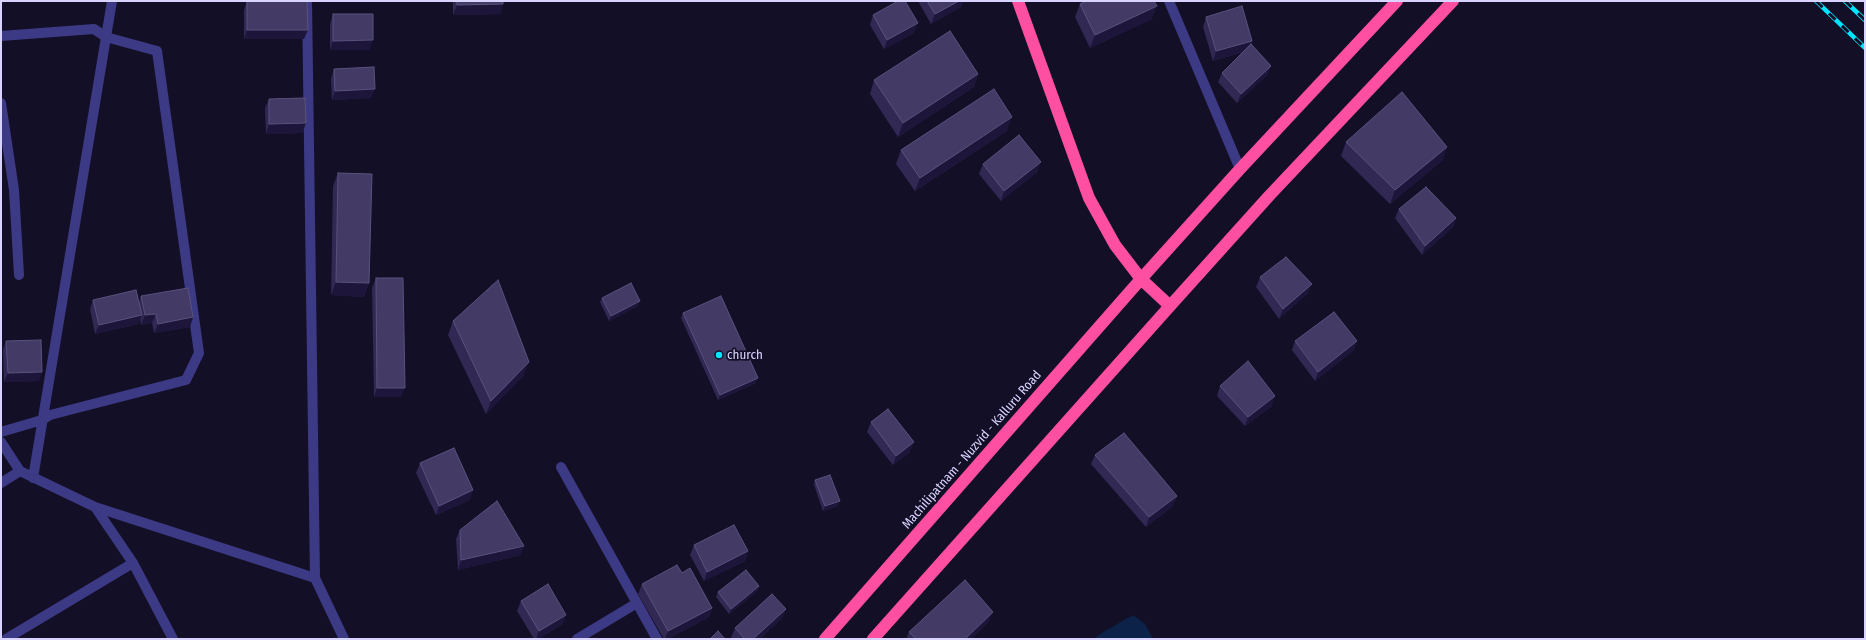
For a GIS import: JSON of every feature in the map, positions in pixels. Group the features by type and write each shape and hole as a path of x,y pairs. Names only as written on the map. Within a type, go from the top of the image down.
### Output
{"highway":[{"path":"1018,1 1089,198 1115,245 1141,278 1170,306"},
{"name":"Machilipatnam - Nuzvid - Kalluru Road","path":"824,639 1141,278 1240,169 1397,1"},
{"path":"873,639 1269,196 1453,1"}],"street":[{"path":"33,478 112,1"},
{"path":"307,1 315,578 344,639"},
{"path":"1169,1 1240,169"},
{"path":"1,36 94,30 106,37 156,51 199,353 186,380 50,415 42,420 1,432"},
{"path":"1,103 14,190 19,275"},
{"path":"1,442 20,472 94,507 315,578"},
{"path":"562,467 657,639"},
{"path":"1,484 20,472"},
{"path":"94,507 133,563 173,639"},
{"path":"6,639 133,563"},
{"path":"577,639 637,603"}],"water":[{"path":"1133,615 1145,624 1153,639 1094,639 1100,634"}],"building":[{"path":"247,1 307,1 308,30 247,30"},
{"path":"457,1 503,1 503,4 457,5"},
{"path":"898,1 905,1 918,23 887,40 873,15"},
{"path":"927,1 959,1 935,14"},
{"path":"1086,1 1154,1 1157,6 1095,35 1080,4"},
{"path":"1242,6 1252,41 1216,51 1206,17"},
{"path":"333,14 373,14 373,40 333,41"},
{"path":"950,31 978,74 903,123 874,80"},
{"path":"1251,44 1271,66 1241,94 1222,73"},
{"path":"374,67 375,89 335,91 334,69"},
{"path":"994,89 1012,117 920,178 901,150"},
{"path":"1402,92 1447,147 1395,190 1346,142"},
{"path":"305,98 306,123 269,124 269,99"},
{"path":"1019,135 1041,162 1004,191 983,164"},
{"path":"338,173 372,174 369,283 336,282"},
{"path":"1426,187 1456,218 1425,246 1399,209"},
{"path":"1286,257 1312,284 1283,309 1260,277"},
{"path":"376,278 403,278 405,388 377,388"},
{"path":"498,280 529,362 491,401 453,321"},
{"path":"631,283 640,301 611,316 602,298"},
{"path":"188,288 193,317 158,324 156,314 145,315 141,296"},
{"path":"136,290 142,315 99,325 93,300"},
{"path":"721,296 758,378 720,395 683,313"},
{"path":"1334,312 1357,341 1318,372 1295,341"},
{"path":"41,340 42,372 8,373 6,341"},
{"path":"1248,361 1275,396 1248,417 1220,386"},
{"path":"888,409 914,442 896,456 871,422"},
{"path":"1124,433 1177,496 1149,517 1095,455"},
{"path":"454,448 473,490 439,506 420,463"},
{"path":"830,475 840,501 825,506 815,480"},
{"path":"497,501 524,546 461,560 460,530"},
{"path":"734,525 748,551 707,572 694,545"},
{"path":"677,565 682,573 690,568 712,608 668,631 642,584"},
{"path":"746,570 759,586 731,609 718,592"},
{"path":"965,580 993,612 965,639 916,639 909,632"},
{"path":"548,584 566,615 539,631 521,601"},
{"path":"772,594 786,609 753,639 745,639 735,628"},
{"path":"718,631 725,639 710,639"}],"railway":[{"path":"1816,1 1865,48"},
{"path":"1845,1 1865,20"}],"place":[{"name":"church","path":"719,355"}]}
